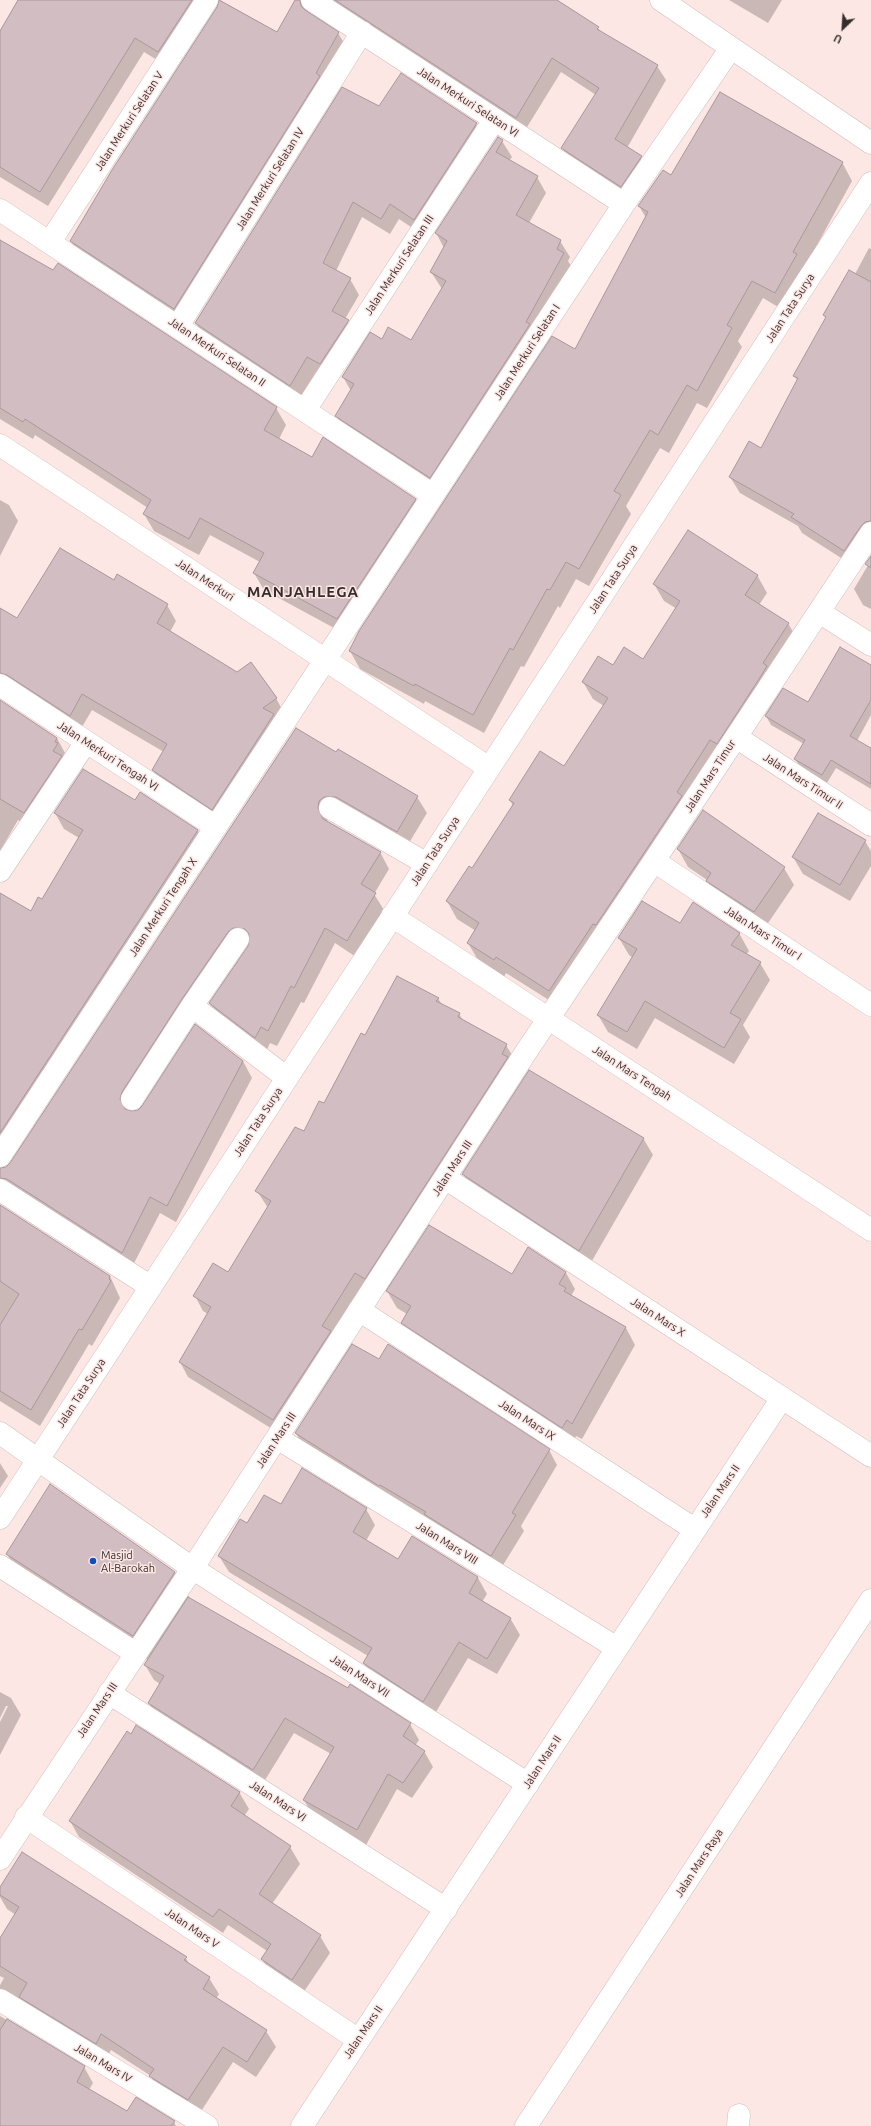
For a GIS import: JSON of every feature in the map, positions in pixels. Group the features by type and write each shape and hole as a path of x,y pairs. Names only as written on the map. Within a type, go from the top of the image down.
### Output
{"street":[{"name":"Jalan Merkuri Selatan V","path":"50,242 207,0"},
{"name":"Jalan Merkuri Selatan VI","path":"312,0 624,204"},
{"path":"661,0 871,143"},
{"name":"Jalan Merkuri Selatan IV","path":"178,326 362,32"},
{"name":"Jalan Merkuri Selatan I","path":"326,659 624,204 731,48"},
{"name":"Jalan Merkuri Selatan III","path":"304,410 494,120"},
{"name":"Jalan Tata Surya","path":"0,1518 871,183"},
{"name":"Jalan Merkuri Selatan II","path":"0,210 433,495"},
{"name":"Jalan Merkuri","path":"0,445 489,768"},
{"name":"Jalan Mars Timur","path":"548,1019 654,862 871,533"},
{"path":"819,612 871,645"},
{"name":"Jalan Merkuri Tengah X","path":"0,1156 326,659"},
{"name":"Jalan Merkuri Tengah VI","path":"0,685 216,827"},
{"name":"Jalan Mars Timur II","path":"736,737 871,825"},
{"path":"0,871 86,742"},
{"path":"330,808 427,864"},
{"name":"Jalan Mars Timur I","path":"654,862 871,1005"},
{"name":"Jalan Mars Tengah","path":"392,916 871,1230"},
{"path":"132,1099 192,1006 238,939"},
{"path":"192,1006 287,1078"},
{"name":"Jalan Mars III","path":"0,1859 26,1817 110,1693 277,1438 548,1019"},
{"name":"Jalan Mars X","path":"445,1178 871,1456"},
{"path":"0,1190 151,1287"},
{"name":"Jalan Mars IX","path":"359,1310 694,1529"},
{"name":"Jalan Mars II","path":"302,2126 357,2039 446,1909 694,1529 782,1398"},
{"name":"Jalan Mars VII","path":"0,1433 192,1568 528,1784"},
{"name":"Jalan Mars VIII","path":"277,1438 617,1648"},
{"path":"0,1566 135,1654"},
{"name":"Jalan Mars Raya","path":"526,2126 871,1600"},
{"name":"Jalan Mars VI","path":"110,1693 446,1909"},
{"name":"Jalan Mars V","path":"26,1817 357,2039"},
{"name":"Jalan Mars IV","path":"0,2000 207,2126"}],"building":[{"path":"18,0 192,0 158,52 135,38 40,192 0,167 0,31"},
{"path":"219,0 277,32 295,0 300,0 301,6 305,10 339,32 316,73 320,76 174,309 70,241 112,170 217,7"},
{"path":"335,0 557,0 599,27 597,29 658,65 615,139 642,156 621,187 561,148 599,88 552,58 516,118"},
{"path":"401,73 477,123 414,220 390,204 381,219 353,202 323,263 351,278 332,311 349,320 320,364 307,357 290,386 195,323 342,87 379,106"},
{"path":"720,92 843,162 793,252 797,254 775,293 752,281 727,325 732,328 697,391 687,385 658,435 650,430 614,491 621,495 579,569 566,562 550,590 547,589 513,650 510,648 473,715 415,684 414,686 349,651 359,631 552,336 575,349 648,212 638,206 663,170 671,175"},
{"path":"498,137 503,140 496,152 538,176 516,215 561,240 557,249 564,253 526,322 530,324 430,478 335,416 354,384 342,377 370,332 382,339 388,327 411,340 446,281 430,272 447,241 435,233"},
{"path":"0,240 53,270 58,263 277,407 264,430 312,457 323,437 416,499 337,619 253,573 264,553 200,518 189,539 143,514 151,500 25,419 23,422 0,408"},
{"path":"849,270 871,282 871,521 865,522 861,526 844,551 791,517 794,514 729,477 749,441 761,448 798,378 793,376 826,317 823,315"},
{"path":"688,530 758,575 745,595 789,623 763,663 767,666 717,744 710,740 677,792 682,796 596,925 593,924 549,991 496,957 494,960 467,943 479,923 446,901 469,866 472,868 514,803 509,800 540,751 564,766 608,698 582,682 598,656 613,665 624,647 643,659 680,601 653,584"},
{"path":"60,548 114,580 117,574 168,604 157,623 237,672 251,662 277,698 263,708 274,714 212,810 152,770 167,744 82,694 70,716 7,675 0,673 0,608 17,618"},
{"path":"871,556 871,568 865,564"},
{"path":"840,647 871,665 871,700 850,736 871,748 871,784 831,760 822,775 794,759 805,740 765,716 783,688 808,702"},
{"path":"0,700 57,738 55,742 58,743 53,751 62,756 24,813 0,799"},
{"path":"296,728 336,752 338,749 418,796 397,832 336,797 324,797 319,801 318,808 323,819 381,852 361,884 376,893 347,941 325,928 294,988 291,986 268,1031 261,1027 255,1038 209,1003 248,946 249,934 245,929 233,928 228,932 182,999 122,1092 120,1099 125,1109 132,1111 138,1110 142,1106 195,1024 243,1061 167,1206 150,1197 122,1253 7,1179 0,1178 0,1168 6,1167 10,1163"},
{"path":"83,769 135,800 140,792 198,830 0,1133 0,893 31,911 38,897 42,899 83,830 54,813"},
{"path":"703,810 785,867 754,912 706,881 711,873 677,849"},
{"path":"818,813 866,840 840,885 792,857"},
{"path":"642,901 680,923 693,902 740,933 731,945 761,962 730,1013 741,1019 724,1048 645,1001 627,1032 597,1015 637,949 618,938"},
{"path":"397,976 439,998 436,1001 460,1013 458,1017 507,1044 502,1054 508,1057 365,1279 355,1273 322,1326 331,1331 273,1420 179,1362 211,1307 193,1296 213,1263 228,1272 271,1201 255,1191 295,1127 304,1131 319,1101 324,1103 361,1033 365,1035"},
{"path":"529,1070 644,1138 579,1251 462,1174"},
{"path":"0,1205 110,1276 109,1279 111,1281 82,1330 79,1329 31,1410 0,1391 0,1325 19,1294 0,1281"},
{"path":"429,1225 512,1274 528,1247 566,1272 559,1284 566,1288 564,1291 626,1327 572,1424 567,1420 562,1428 401,1323 411,1306 386,1291"},
{"path":"352,1344 379,1359 388,1344 550,1449 512,1513 516,1515 491,1556 424,1514 426,1512 380,1485 379,1486 295,1433"},
{"path":"302,1468 367,1508 353,1532 398,1559 412,1536 478,1577 469,1593 511,1618 487,1659 459,1642 423,1702 363,1663 372,1648 218,1556 240,1519 247,1523 264,1495 281,1504"},
{"name":"Masjid Al-Barokah","path":"50,1484 175,1572 133,1636 6,1554"},
{"path":"188,1597 348,1688 350,1684 411,1723 403,1736 425,1751 403,1783 388,1774 357,1830 303,1800 334,1747 285,1718 253,1770 148,1703 164,1676 144,1665"},
{"path":"136,1725 240,1792 231,1806 291,1846 259,1894 321,1935 292,1980 261,1959 271,1944 219,1909 213,1917 69,1821 127,1731 131,1734"},
{"path":"22,1852 187,1957 184,1960 210,1977 203,1989 267,2030 247,2062 223,2047 188,2100 149,2076 154,2069 101,2034 96,2044 19,1997 27,1983 0,1966 0,1938 19,1907 0,1895 0,1887"},
{"path":"7,2019 85,2066 77,2082 127,2111 136,2097 175,2121 171,2126 0,2126 0,2030"}],"place":[{"name":"Masjid Al-Barokah","path":"93,1561"}],"district":[{"name":"MANJAHLEGA","path":"303,592"}]}
